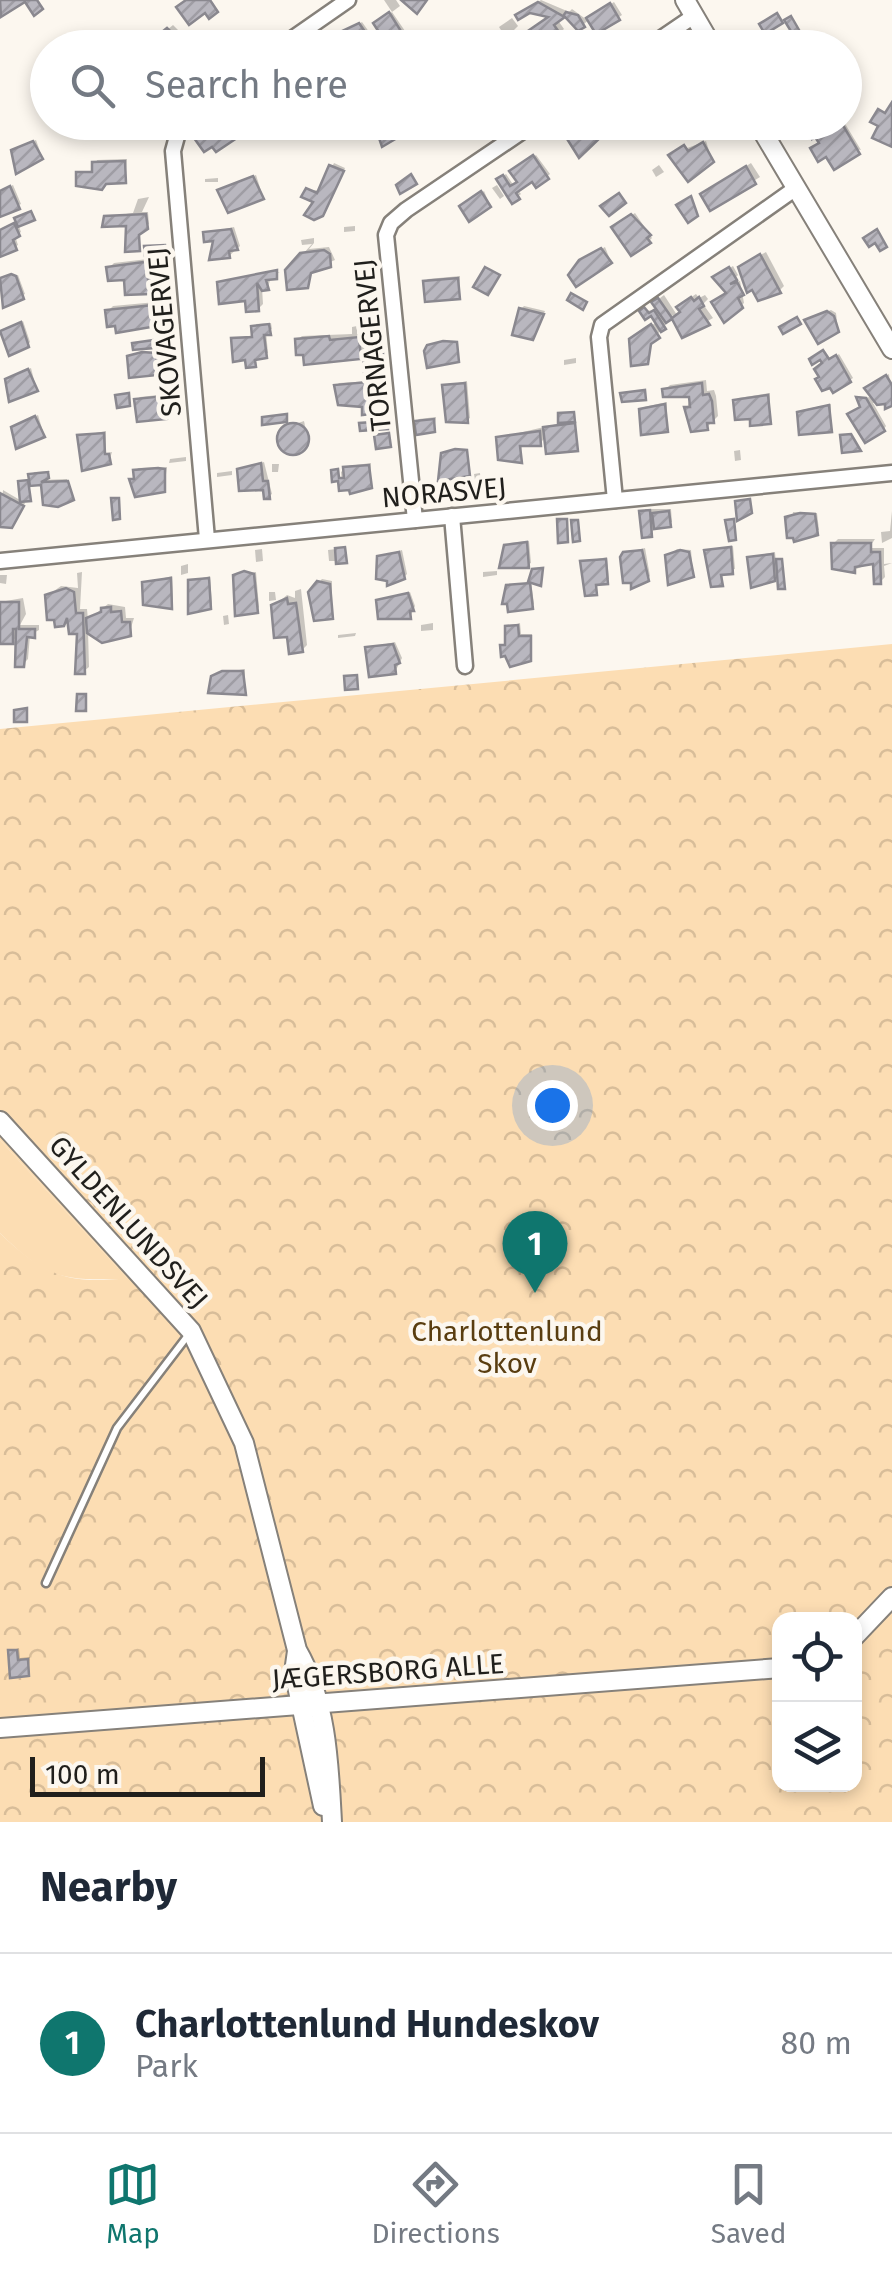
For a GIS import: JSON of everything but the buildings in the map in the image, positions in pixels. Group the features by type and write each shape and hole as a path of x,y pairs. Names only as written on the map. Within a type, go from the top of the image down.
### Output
{"street":[{"path":"305,30 348,0"},
{"path":"666,30 689,8 702,30"},
{"name":"SKOVAGERVEJ","path":"176,140 172,152 207,540"},
{"name":"TORNAGERVEJ","path":"415,520 386,235 391,222 406,210 509,140"},
{"path":"768,140 892,348"},
{"path":"614,500 599,337 602,325 796,188"},
{"name":"NORASVEJ","path":"0,561 892,473"},
{"path":"452,516 465,666"},
{"name":"GYLDENLUNDSVEJ","path":"0,1121 191,1331 244,1443 297,1650 308,1670 309,1704 328,1750 329,1822"},
{"path":"862,1629 892,1597"},
{"name":"JÆGERSBORG ALLE","path":"0,1728 772,1669"}],"lane":[{"path":"46,1582 116,1428 191,1331"}],"green space":[{"name":"Charlottenlund Skov","path":"892,644 892,1822 0,1822 0,1233 30,1259 58,1274 88,1280 127,1278 0,1140 0,729"},
{"path":"0,1140 128,1279 71,1278 58,1274 31,1261 0,1233"}],"place":[{"name":"Charlottenlund Hundeskov","path":"535,1293"}]}
